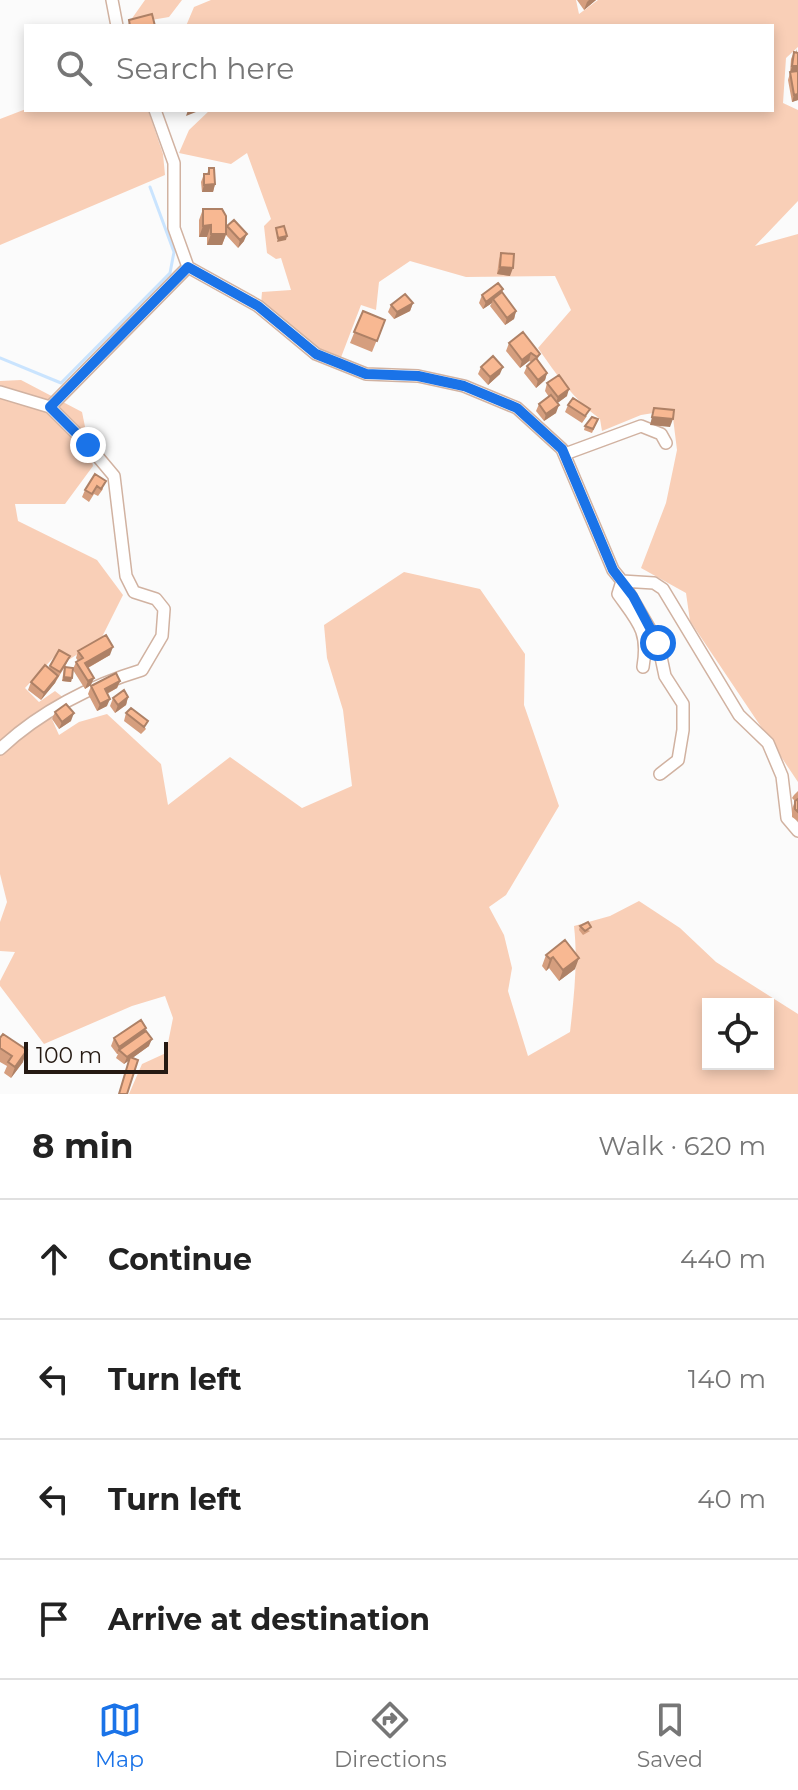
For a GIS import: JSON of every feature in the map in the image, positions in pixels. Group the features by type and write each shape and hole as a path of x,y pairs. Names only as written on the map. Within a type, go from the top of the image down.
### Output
{"street":[{"path":"112,0 117,24"},
{"path":"156,112 174,163 174,228 188,267 258,306 316,354 366,374 418,376 464,386 517,408 565,454 613,570 658,643 665,676 683,704 678,760 660,774"},
{"path":"50,407 188,267"},
{"path":"0,392 50,407 114,476 126,576 134,592 156,599 164,609 162,636 142,670 102,682 37,720 0,749"},
{"path":"565,454 641,426 661,434 666,443"},
{"path":"622,581 618,594 639,624 647,644 643,667"},
{"path":"622,581 654,583 663,589 739,715 768,743 782,776 787,818 798,831"}],"shaded area":[{"path":"145,0 182,0 169,17 128,24"},
{"path":"211,0 576,0 579,14 598,0 798,0 798,47 786,58 783,103 798,110 798,201 755,246 798,234 798,782 690,621 686,593 641,568 666,503 677,450 672,410 641,415 602,431 600,419 574,395 538,348 571,310 555,276 466,277 410,261 379,282 376,310 361,305 340,360 318,352 261,304 262,292 291,290 281,258 276,259 267,253 264,226 271,219 247,153 231,164 179,153 189,130 208,112 774,112 774,24 187,24 194,7"},
{"path":"24,110 149,112 163,154 165,175 0,245 0,119"},
{"path":"21,380 82,412 93,466 65,504 15,504 18,521 97,560 123,595 101,639 70,659 55,656 25,688 39,702 55,691 65,699 51,717 59,735 79,722 107,714 161,764 168,805 230,757 302,808 352,786 343,710 327,658 324,625 404,572 480,589 525,654 524,705 559,806 506,895 489,907 504,935 512,968 508,991 528,1056 570,1032 576,966 574,926 610,916 639,901 680,928 716,962 773,998 702,998 702,1070 774,1070 774,999 798,1014 798,1094 129,1094 142,1064 166,1053 173,1018 165,996 132,1006 44,1044 0,986 15,952 0,951 0,922 7,902 0,874 0,381"}],"building":[{"path":"152,14 154,24 130,24 129,20"},
{"path":"794,52 798,53 798,66 792,66"},
{"path":"798,71 798,94 794,95 790,72"},
{"path":"209,168 214,168 215,184 204,185 204,174 209,174"},
{"path":"203,209 222,209 226,216 226,234 211,234 211,225 203,226"},
{"path":"234,220 247,234 240,240 227,226"},
{"path":"284,226 287,236 278,238 276,228"},
{"path":"501,253 514,254 513,268 500,267"},
{"path":"498,283 503,289 486,302 482,295"},
{"path":"502,292 516,311 507,318 493,299"},
{"path":"405,294 413,303 397,312 391,305"},
{"path":"363,311 385,320 377,341 354,332"},
{"path":"523,332 540,354 537,357 531,353 522,360 509,343"},
{"path":"493,356 503,367 490,377 481,367"},
{"path":"536,358 547,373 538,380 527,366"},
{"path":"559,375 569,389 558,397 547,383"},
{"path":"551,395 559,405 546,414 539,404"},
{"path":"573,398 590,409 585,416 568,405"},
{"path":"654,408 674,410 673,419 652,417"},
{"path":"592,417 598,419 593,429 585,426"},
{"path":"95,474 106,481 101,489 97,486 92,494 85,490"},
{"path":"106,635 113,647 85,663 94,678 88,681 76,662 83,658 78,651"},
{"path":"59,650 70,656 60,672 50,666"},
{"path":"45,665 58,676 44,693 31,682"},
{"path":"65,667 73,668 72,678 64,677"},
{"path":"116,673 120,681 105,689 110,699 100,704 91,686"},
{"path":"124,690 128,697 118,705 113,698"},
{"path":"66,704 74,713 62,722 55,712"},
{"path":"131,708 148,721 144,727 126,713"},
{"path":"588,922 591,927 585,931 580,926"},
{"path":"565,940 579,958 563,970 553,957 550,959 546,955"},
{"path":"141,1020 146,1028 119,1047 114,1038"},
{"path":"146,1031 152,1039 127,1057 119,1050"},
{"path":"3,1034 27,1050 15,1067 8,1062 12,1056 0,1048"},
{"path":"130,1057 138,1060 127,1094 119,1094"}],"waterway":[{"path":"0,358 61,383 170,273 174,252 150,187"}],"route":[{"path":"88,445 50,407 188,267 258,306 316,354 366,374 418,376 464,386 517,408 562,449 613,570 633,596 658,643"}]}
